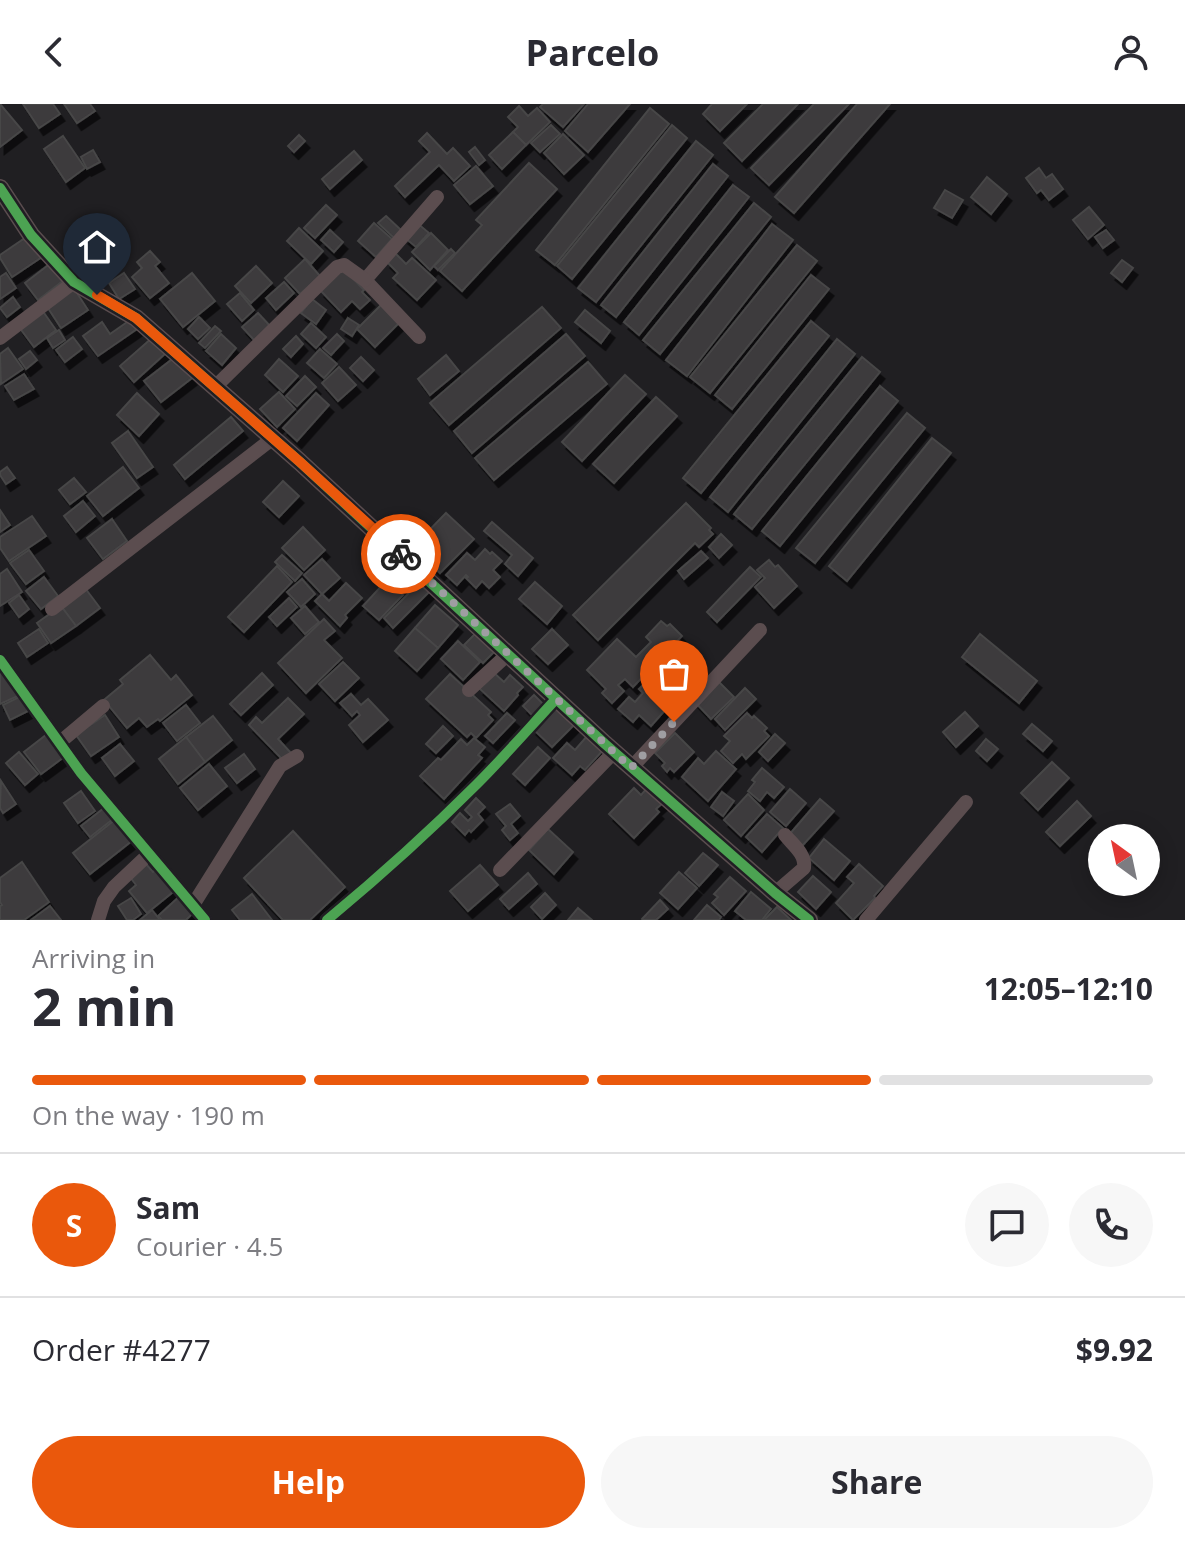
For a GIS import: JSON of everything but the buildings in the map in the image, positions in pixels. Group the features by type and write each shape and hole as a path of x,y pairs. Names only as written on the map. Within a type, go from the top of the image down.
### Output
{"street":[{"path":"0,188 31,235 74,282 136,318 300,462 631,768 809,920"},
{"path":"365,280 437,197"},
{"path":"215,387 337,267 344,265 365,280 419,337"},
{"path":"0,338 74,282"},
{"path":"52,609 272,439"},
{"path":"631,768 760,630"},
{"path":"469,690 508,654"},
{"path":"0,660 81,773 199,915 277,771 297,756"},
{"path":"327,920 375,880 478,783 556,699"},
{"path":"59,743 103,706"},
{"path":"500,870 614,752"},
{"path":"866,920 966,802"},
{"path":"775,893 804,868 805,863 804,857 785,835"},
{"path":"98,920 104,901 114,887 149,854"}],"cycle path":[{"path":"0,188 31,235 74,282 136,318 300,462 605,744 809,920"},
{"path":"0,660 81,773 205,920"},
{"path":"327,920 459,802 556,699"}],"way so far":[{"path":"401,554 631,768 674,722"}],"route":[{"path":"97,295 136,318 401,554"}]}
